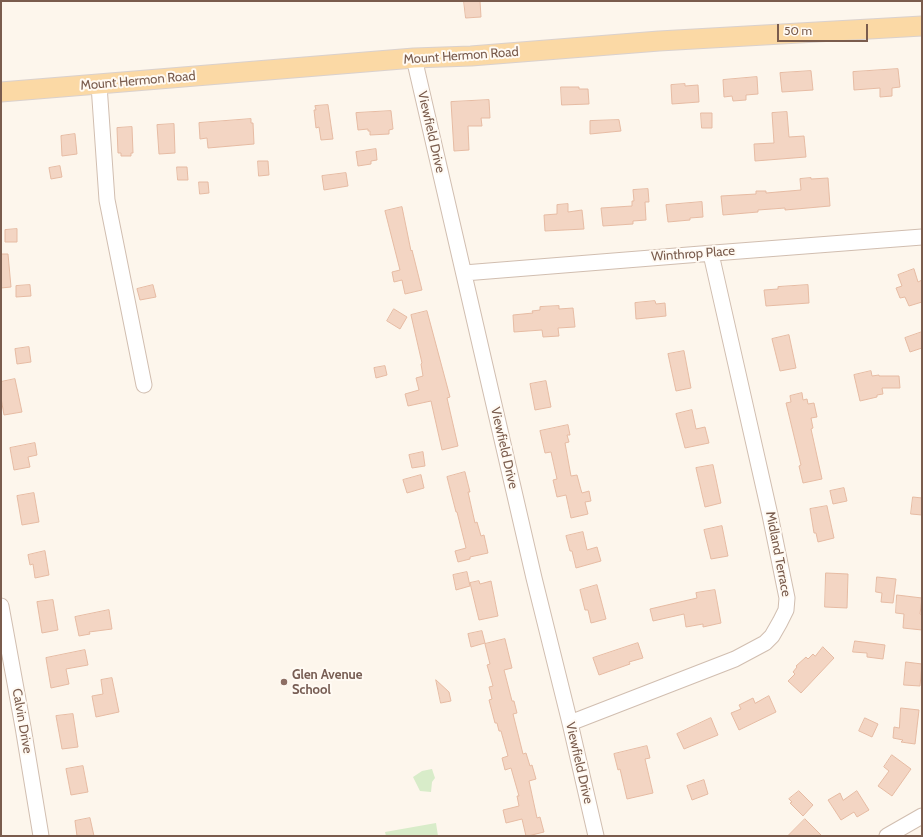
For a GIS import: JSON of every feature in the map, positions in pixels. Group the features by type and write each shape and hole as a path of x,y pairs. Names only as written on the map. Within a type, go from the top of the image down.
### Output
{"main road":[{"name":"Mount Hermon Road","path":"1,92 414,58 471,56 659,40 922,26"}],"street":[{"name":"Viewfield Drive","path":"414,58 529,557 596,836"},
{"path":"99,85 107,200 144,385"},
{"name":"Winthrop Place","path":"464,273 922,237"},
{"name":"Midland Terrace","path":"570,723 741,656 765,642 772,636 786,610 787,598 770,515 710,254"},
{"name":"Calvin Drive","path":"1,606 42,836"},
{"path":"887,836 922,816"}],"green space":[{"path":"432,769 435,778 432,782 431,792 420,791 413,777 422,771"},
{"path":"436,823 438,836 386,836 385,832"}],"building":[{"path":"464,1 480,1 481,17 466,18"},
{"path":"898,69 900,87 892,88 892,96 880,97 880,88 854,90 853,72"},
{"path":"811,71 813,90 782,92 780,73"},
{"path":"757,77 758,94 746,95 746,100 733,101 732,96 724,97 723,80"},
{"path":"685,84 685,86 698,85 699,102 672,104 671,85"},
{"path":"561,87 579,87 579,89 588,89 589,104 562,105"},
{"path":"489,100 490,118 481,118 482,126 468,126 469,150 454,151 451,102"},
{"path":"328,105 333,139 321,140 319,127 316,128 314,110 316,110 315,106"},
{"path":"391,111 393,129 389,130 389,134 370,135 370,131 368,131 368,129 358,130 356,113"},
{"path":"787,112 789,137 804,136 806,157 755,161 754,144 774,143 772,113"},
{"path":"701,113 712,113 712,128 702,128"},
{"path":"251,119 251,123 253,123 254,144 208,148 207,138 200,139 199,123"},
{"path":"619,120 621,131 590,134 590,121"},
{"path":"174,124 175,153 159,154 157,125"},
{"path":"132,127 133,153 131,153 131,156 121,156 121,153 118,153 117,128"},
{"path":"75,134 77,154 62,156 61,136"},
{"path":"376,149 377,160 371,161 371,164 358,166 356,152"},
{"path":"258,161 268,161 269,175 259,176"},
{"path":"60,166 62,177 51,179 49,168"},
{"path":"177,167 187,167 188,180 178,180"},
{"path":"346,173 348,186 324,190 322,176"},
{"path":"828,178 830,206 785,210 785,208 758,210 758,212 723,215 721,196 756,194 756,191 766,191 766,193 801,190 800,179"},
{"path":"199,182 208,182 209,193 200,194"},
{"path":"648,189 649,202 645,202 646,220 633,221 633,224 603,226 601,208 632,206 632,201 634,201 633,190"},
{"path":"702,202 703,217 668,222 666,205"},
{"path":"568,204 568,212 582,210 584,229 545,231 544,215 557,214 557,205"},
{"path":"402,207 411,251 412,250 422,290 405,294 402,280 394,282 392,272 400,270 385,211"},
{"path":"17,229 17,242 5,242 5,230"},
{"path":"1,254 8,254 11,287 1,288"},
{"path":"914,269 918,282 922,280 922,302 909,306 905,297 900,298 896,288 902,286 898,275"},
{"path":"30,285 31,296 16,297 16,286"},
{"path":"153,285 156,297 140,300 137,289"},
{"path":"808,285 809,303 766,306 764,290 778,289 778,287"},
{"path":"655,301 656,304 665,303 666,316 636,319 635,303"},
{"path":"559,306 559,309 573,308 575,327 558,328 559,336 543,337 542,330 514,332 513,315 533,313 532,311 540,310 540,307"},
{"path":"394,309 407,317 400,329 387,321"},
{"path":"427,311 450,397 447,398 458,446 442,450 431,401 408,406 405,394 419,390 416,378 423,376 422,363 411,315"},
{"path":"922,332 922,348 910,352 905,338"},
{"path":"789,335 796,368 780,371 772,339"},
{"path":"29,347 31,362 17,364 15,349"},
{"path":"684,351 691,388 676,391 668,354"},
{"path":"385,366 387,375 376,378 374,368"},
{"path":"871,371 872,376 899,376 900,388 882,388 883,394 860,401 854,375"},
{"path":"15,379 22,412 4,415 1,398 1,382"},
{"path":"546,381 551,407 535,410 530,384"},
{"path":"802,393 803,400 807,399 808,404 814,403 817,417 811,418 813,428 811,429 822,479 803,483 799,466 801,465 786,403 791,402 790,396"},
{"path":"692,410 696,429 705,427 709,443 685,448 676,414"},
{"path":"568,425 570,435 567,435 569,442 565,443 571,476 577,475 582,493 589,491 591,501 585,502 588,514 571,518 566,495 557,497 553,480 557,479 551,452 545,453 540,431"},
{"path":"35,443 37,455 28,457 30,467 14,470 10,448"},
{"path":"423,452 425,466 412,468 409,455"},
{"path":"713,465 721,503 705,507 696,468"},
{"path":"465,472 475,523 477,522 481,536 484,535 488,553 470,557 470,559 458,562 455,551 466,548 447,477"},
{"path":"421,475 424,488 407,493 403,480"},
{"path":"844,488 847,501 833,504 830,491"},
{"path":"34,493 39,522 22,525 17,496"},
{"path":"913,497 922,498 922,515 911,514"},
{"path":"827,506 834,538 818,542 816,533 814,533 810,509"},
{"path":"722,526 728,556 711,559 704,530"},
{"path":"583,532 587,550 597,547 601,561 576,568 572,551 570,551 566,536"},
{"path":"45,551 49,575 35,578 33,564 30,565 28,555"},
{"path":"467,572 470,586 456,590 453,575"},
{"path":"826,573 848,574 847,608 825,607"},
{"path":"877,577 896,579 893,603 881,602 882,593 876,592"},
{"path":"479,581 480,584 491,581 498,616 479,620 470,583"},
{"path":"597,585 606,619 591,623 588,610 585,610 580,590"},
{"path":"715,590 721,623 703,627 703,624 686,627 684,614 653,621 650,609 697,598 696,593"},
{"path":"897,595 922,598 920,614 922,615 922,630 903,628 904,614 896,613"},
{"path":"53,600 58,630 42,633 37,602"},
{"path":"109,610 112,629 89,632 90,634 79,636 75,617"},
{"path":"482,631 485,643 471,647 468,634"},
{"path":"505,639 512,668 504,670 512,701 514,701 517,713 513,714 523,754 526,753 530,766 532,765 536,779 529,781 537,818 540,817 544,832 528,836 526,836 522,819 506,823 503,810 519,806 517,796 519,796 511,768 505,770 502,758 508,756 501,731 499,731 497,723 495,723 489,700 492,699 489,687 493,686 487,665 490,664 485,644"},
{"path":"855,641 885,645 883,659 867,657 867,653 853,652"},
{"path":"638,643 643,658 629,662 630,664 599,675 593,658"},
{"path":"823,647 834,658 801,693 788,681 795,674 793,672 797,667 796,666 806,657 808,659 813,654 815,656"},
{"path":"85,650 88,665 66,669 69,684 51,688 46,658"},
{"path":"906,662 922,664 920,686 904,685"},
{"path":"112,678 119,712 96,717 92,696 103,694 101,680"},
{"path":"436,680 449,692 451,701 441,703"},
{"path":"769,696 776,712 739,730 731,713 741,709 739,705 753,698 755,703"},
{"path":"901,708 919,710 915,744 901,742 903,740 893,738 894,727 899,728"},
{"path":"73,714 78,747 62,749 56,716"},
{"path":"711,718 718,735 684,749 677,734"},
{"path":"865,718 878,724 872,737 859,731"},
{"path":"647,746 650,758 645,759 653,793 627,799 620,769 618,770 614,754"},
{"path":"892,755 911,769 892,796 878,786 889,771 884,767"},
{"path":"83,766 88,792 71,795 66,769"},
{"path":"704,780 708,794 692,800 687,786"},
{"path":"799,791 813,805 803,816 790,803 792,802 789,799"},
{"path":"857,791 869,810 857,817 854,812 841,820 828,800 840,793 843,800"},
{"path":"90,818 94,836 77,836 75,821"},
{"path":"805,819 822,836 788,836"}],"place":[{"name":"Glen Avenue School","path":"284,682"}]}
